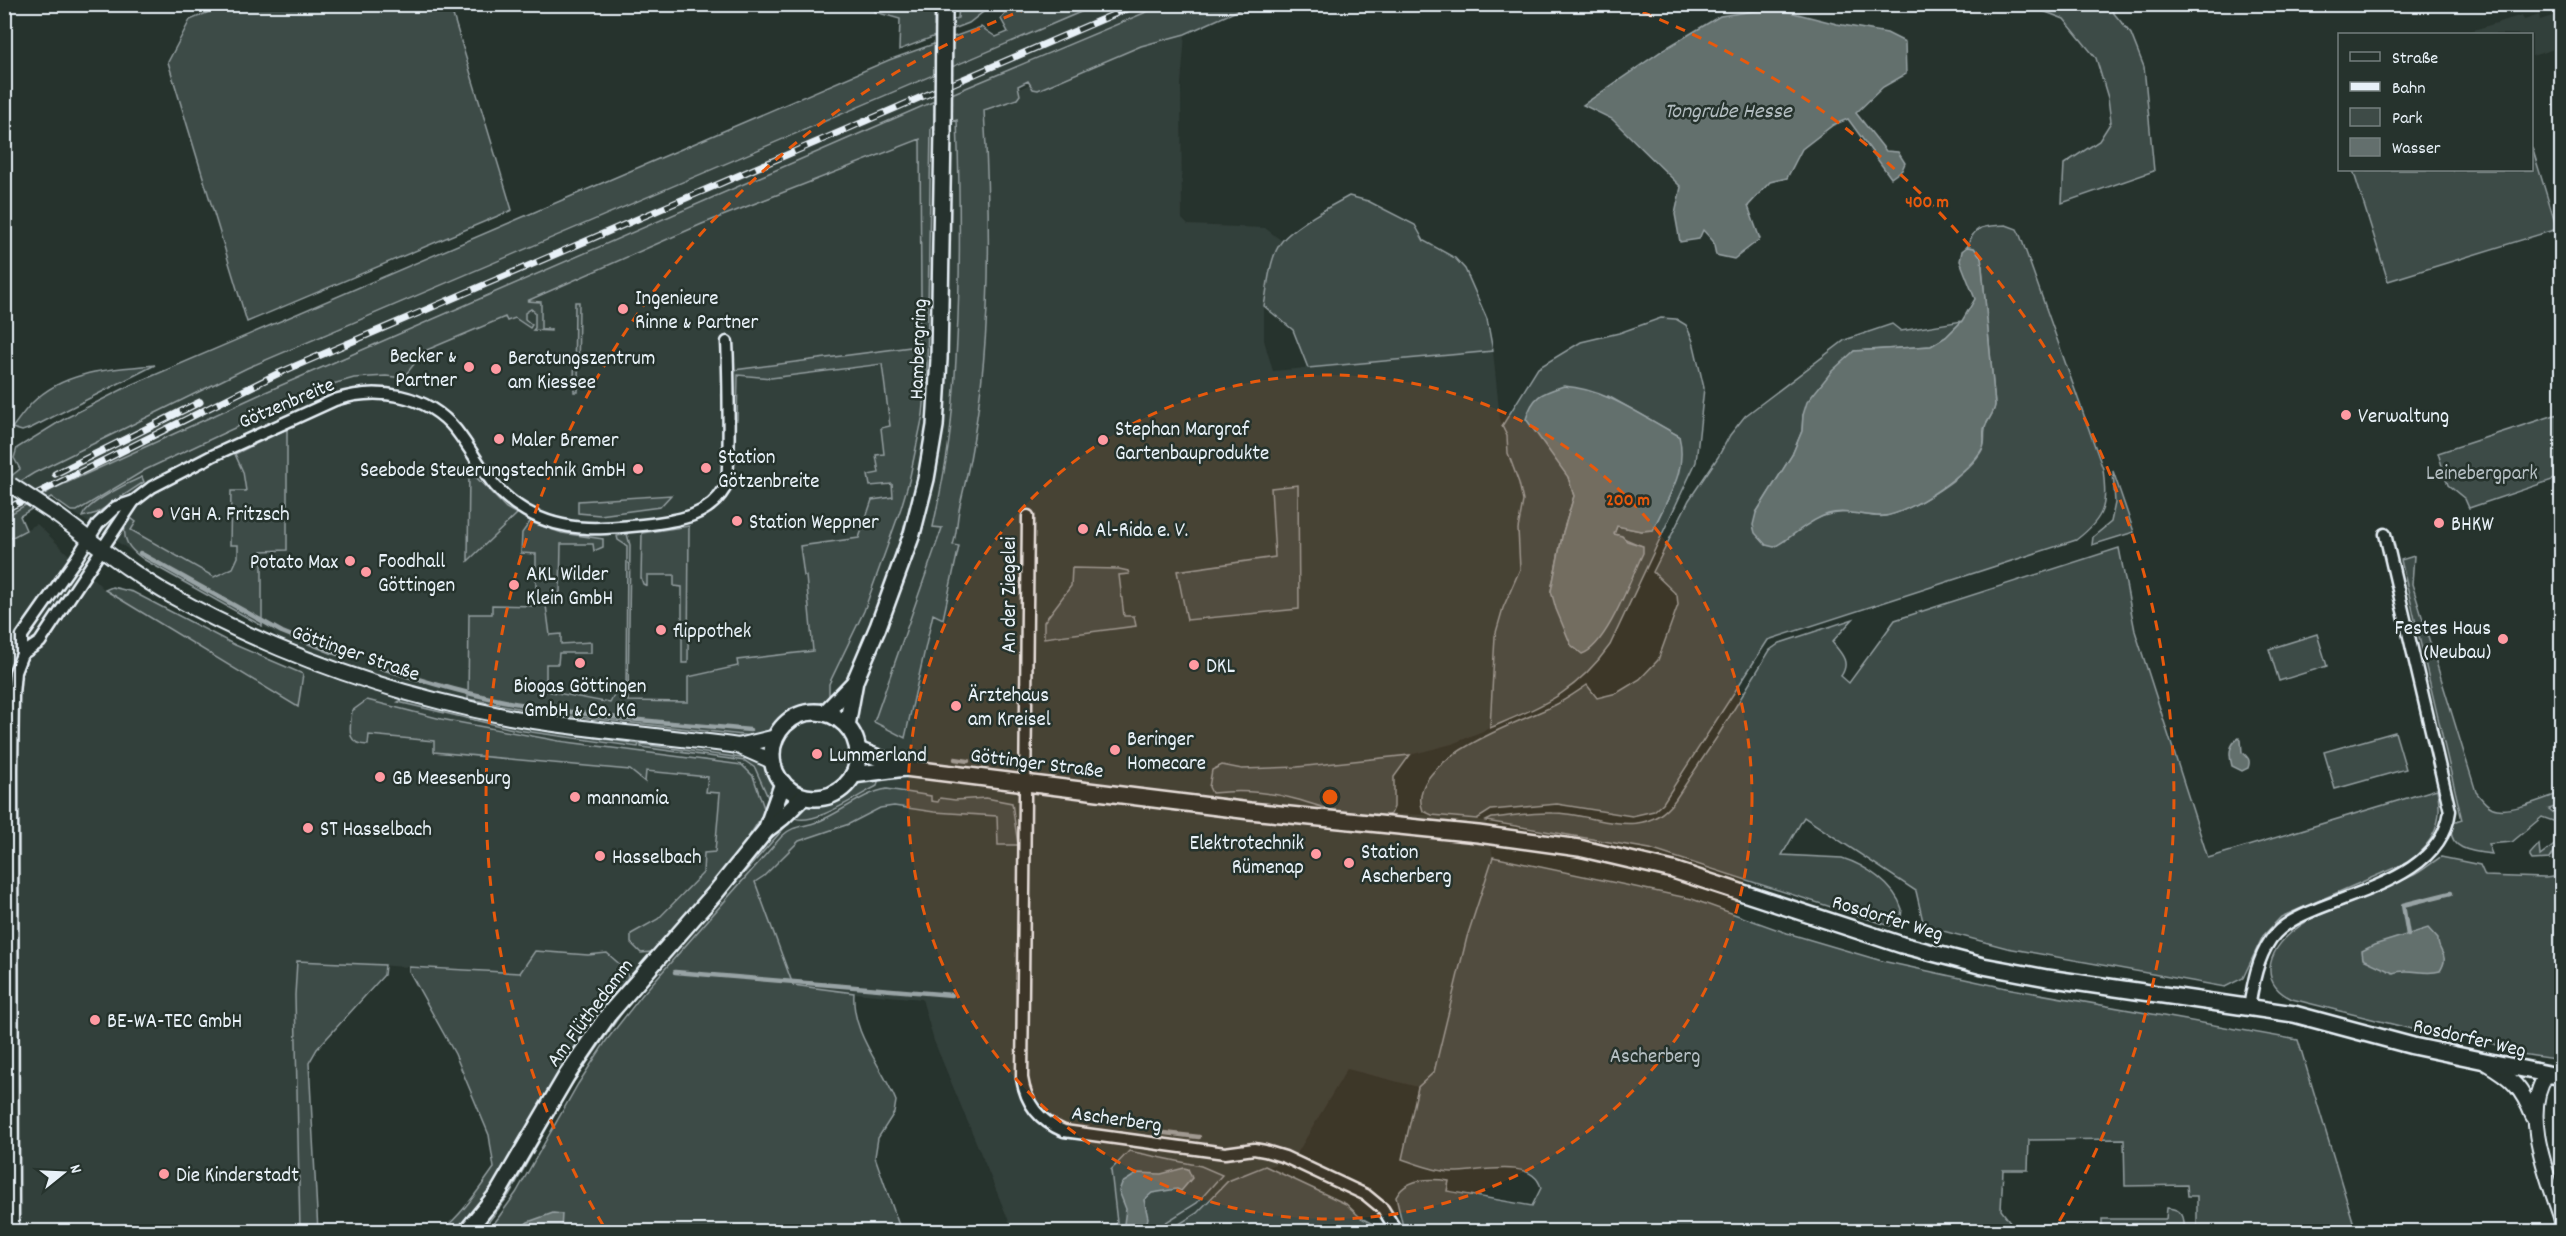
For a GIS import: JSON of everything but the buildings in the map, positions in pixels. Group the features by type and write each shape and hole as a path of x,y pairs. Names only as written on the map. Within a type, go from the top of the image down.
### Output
{"main road":[{"name":"Hambergring","path":"847,726 855,681 878,627 912,534 926,479 935,426 939,359 944,8"},
{"name":"Hambergring","path":"825,713 855,681"},
{"path":"808,713 825,713 847,726 858,750 853,775 843,788 828,796 803,797 783,783 772,761 776,737 793,718 808,713"},
{"name":"Göttinger Straße","path":"858,750 905,768"},
{"name":"Göttinger Straße","path":"853,775 905,768 1024,781 1250,811 1521,840"},
{"name":"Am Flüthedamm","path":"766,830 783,783"},
{"name":"Am Flüthedamm","path":"466,1232 498,1193 567,1075 608,1015 717,892 766,830 803,797"},
{"name":"Rosdorfer Weg","path":"1521,840 1579,848 1673,870 1902,945 1983,966 2046,978 2249,1008 2293,1022 2370,1035 2554,1076"}],"street":[{"path":"2535,4 2553,4"},
{"name":"Götzenbreite","path":"22,654 22,636 67,573 98,524 116,507 134,501 169,477 335,400 349,396 381,393 397,395 415,401 445,419 461,437 484,475 498,490 511,502 542,519 591,530 685,518 709,506 727,485 727,342"},
{"name":"Göttinger Straße","path":"4,481 172,596 286,651 352,676 429,699 509,717 738,746 772,761"},
{"name":"Götzenbreite","path":"13,1232 10,670 22,654 40,642 134,501"},
{"name":"An der Ziegelei","path":"1024,781 1028,516"},
{"path":"2249,1008 2259,963 2272,937 2304,914 2412,868 2438,845 2448,822 2450,811 2385,534"},
{"name":"Göttinger Straße","path":"738,746 776,737"},
{"name":"Ascherberg","path":"1024,781 1022,1078 1024,1092 1033,1108 1046,1122 1064,1131 1225,1153 1254,1149 1285,1157 1366,1195 1383,1209 1397,1232"},
{"path":"2484,1062 2504,1074 2520,1088 2536,1125 2562,1220"},
{"path":"2536,1125 2537,1094 2554,1076"},
{"path":"2540,1145 2547,1095 2554,1076"}],"shaded area":[{"path":"1097,5 1163,5 51,490 5,517 4,491 34,473 247,368"},
{"path":"2561,13 2561,47 2533,56 2533,33 2464,33 2522,15 2524,20 2539,15 2540,20"},
{"path":"1185,34 1181,85 1182,219 1188,225 1265,228 1282,241 1275,255 1264,306 1264,340 1273,371 1493,351 1500,419 1507,436 1508,453 1523,501 1518,529 1520,569 1495,636 1490,728 1452,744 1410,755 1394,777 1394,807 1391,814 1432,815 1486,821 1493,857 1467,937 1434,1072 1418,1087 1347,1069 1295,1157 1228,1181 1197,1213 1168,1231 1013,1231 934,1041 922,999 677,972 628,974 616,959 607,953 588,955 535,951 520,973 297,961 295,995 300,1231 5,1231 4,541 37,524 105,590 298,707 303,674 273,632 143,559 71,511 82,508 145,470 322,387 354,378 702,224 920,138 931,128 957,120 957,126 984,110 1017,99 1019,89 1030,84 1033,89 1141,46"}],"green space":[{"path":"225,5 450,5 512,210 247,322 168,62 190,20"},
{"path":"873,5 934,5 934,26 958,18 959,5 992,5 969,23 899,50 900,19 875,12"},
{"path":"1020,5 1097,5 247,368 34,473 5,491 5,481 20,469 14,458 17,448 64,419 129,386 889,60 981,27 996,37 1008,32 1001,19 1007,12"},
{"path":"1163,5 1250,5 1185,34 1141,46 1038,90 1033,89 1028,81 1018,86 1020,95 1017,99 984,110 988,209 987,309 978,408 971,457 953,545 959,546 943,619 933,614 905,738 874,722 942,528 933,527 950,436 957,348 959,195 957,120 931,128 927,372 923,415 901,508 864,611 829,684 829,697 818,706 792,712 771,731 752,736 551,714 468,699 469,614 492,614 492,605 536,606 536,554 521,553 522,533 530,522 562,533 603,539 603,547 594,551 593,544 561,544 560,593 545,598 550,635 561,634 561,644 591,642 591,653 559,653 558,664 546,664 546,691 610,703 617,690 626,694 627,546 618,540 617,536 627,534 630,545 628,701 688,702 688,677 738,666 737,660 813,651 806,576 804,576 800,546 859,538 872,500 893,497 892,484 870,486 868,475 879,473 876,455 884,454 881,428 890,426 882,364 771,378 738,375 737,420 734,420 734,370 918,346 921,297 920,139 702,224 527,301 541,302 541,329 551,329 551,331 533,330 535,312 531,309 525,313 525,319 532,325 530,328 515,318 507,321 505,317 422,352 423,357 418,359 403,378 386,376 354,378 322,387 145,470 77,511 71,511 51,497 20,516 26,530 5,541 5,517 51,490 261,394 923,106"},
{"path":"1908,5 2107,5 2131,34 2144,67 2154,171 2062,203 2064,164 2099,141 2111,122 2108,98 2096,58 2064,19 2038,9"},
{"path":"2533,150 2557,229 2388,281 2353,171 2533,171"},
{"path":"1349,196 1368,201 1415,225 1424,241 1455,258 1465,269 1487,319 1493,351 1308,368 1293,330 1264,306 1272,263 1274,255 1287,235"},
{"path":"2006,225 2017,229 2020,235 2103,469 2105,492 2102,509 2099,517 2086,532 2076,540 1768,640 1663,803 1654,811 1632,816 1557,804 1491,810 1477,819 1432,815 1423,811 1421,793 1430,776 1446,760 1467,746 1556,705 1587,685 1597,698 1617,693 1640,679 1658,660 1678,605 1677,595 1653,572 1689,500 1730,435 1745,416 1845,340 1892,324 1901,331 1962,321 1946,337 1931,346 1854,351 1803,415 1802,431 1792,455 1756,513 1785,541 1807,523 1835,513 1886,516 1898,512 1926,499 1966,469 1983,448 1985,428 1995,405 1981,257 1974,248 1967,247 1977,230"},
{"path":"575,302 579,302 578,392 574,392"},
{"path":"1661,318 1676,319 1686,325 1693,341 1704,388 1696,462 1610,645 1597,662 1571,687 1557,696 1490,728 1495,636 1503,608 1520,569 1518,529 1523,501 1508,453 1507,436 1502,426 1538,368 1581,342 1619,333","holes":["1608,396 1679,436 1673,488 1653,530 1641,531 1617,526 1614,534 1642,546 1571,645 1551,591 1563,532 1574,496 1568,477"]},
{"path":"155,365 31,428 22,431 12,428 32,403 59,384 90,373"},
{"name":"Leinebergpark","path":"2561,413 2561,477 2469,508 2465,499 2448,485 2438,453"},
{"path":"287,429 287,550 262,551 262,626 143,559 127,543 125,528 126,522 132,519 136,522 131,530 214,577 233,568 238,557 238,545 230,545 231,491 246,491 243,472 235,454"},
{"path":"469,470 506,508 517,514 468,561"},
{"path":"2113,471 2134,532 2092,545 2093,537 2111,522 2115,503"},
{"path":"142,477 144,482 97,513 82,517 99,500"},
{"path":"1298,485 1299,609 1187,620 1177,571 1275,557 1271,488"},
{"path":"671,495 660,507 600,515 578,513 578,501"},
{"path":"689,526 688,663 682,663 682,587 674,586 674,575 647,575 647,586 643,584 641,578 642,533"},
{"path":"2119,548 2135,631 2208,858 2437,789 2438,822 2430,839 2417,855 2408,862 2281,917 2263,936 2243,978 2225,987 2007,948 1924,926 1916,891 1804,817 1782,855 1842,858 1851,861 1886,884 1898,900 1902,909 1901,917 1890,926 1650,849 1486,821 1492,818 1545,813 1569,814 1618,823 1648,821 1662,813 1675,800 1770,650 1780,643 1853,619 1832,642 1845,662 1841,676 1849,683 1895,620"},
{"path":"2414,556 2412,584 2476,792 2485,803 2497,809 2521,807 2561,793 2561,805 2549,809 2560,818 2553,821 2542,817 2512,842 2488,844 2492,854 2462,848 2456,844 2451,832 2453,823 2462,820 2401,560"},
{"path":"1072,568 1128,571 1129,574 1119,575 1124,616 1134,616 1136,626 1044,638 1044,622 1071,586"},
{"path":"112,587 133,592 235,645 303,674 298,707 105,590"},
{"path":"2317,634 2327,666 2279,681 2269,649"},
{"path":"367,700 441,719 559,741 742,765 753,776 765,811 740,849 698,902 652,952 641,953 631,943 631,934 658,919 703,873 704,853 715,852 720,793 706,792 708,777 646,771 645,782 630,770 434,752 434,741 369,735 368,745 361,744 352,739 350,724 352,711"},
{"path":"402,700 520,726 639,744 638,747 517,730 398,702"},
{"path":"2395,732 2406,769 2335,789 2324,752"},
{"path":"641,744 756,760 762,763 772,778 773,789 770,802 755,768 745,761 641,747"},
{"path":"1410,755 1394,777 1394,807 1391,814 1380,817 1355,815 1271,794 1242,791 1212,793 1209,787 1212,770 1222,765 1242,769 1297,767"},
{"path":"879,777 877,786 834,810 810,818 799,819 791,816 805,805 836,800 860,781"},
{"path":"887,789 931,796 931,801 938,802 940,798 955,800 986,798 1012,803 1018,845 998,845 997,816 934,812 894,806 880,808 849,824 799,841 755,882 793,985 854,993 854,1008 862,1036 896,1101 894,1113 878,1138 875,1157 901,1231 488,1232 516,1193 578,1084 606,1041 642,995 782,836 794,828 812,824 860,799"},
{"path":"784,823 786,826 631,1000 570,1087 509,1195 484,1228 477,1232 503,1200 561,1097 608,1027 632,996"},
{"path":"2561,840 2561,848 2556,849 2550,859 2532,860 2530,857 2539,844 2540,856"},
{"name":"Ascherberg","path":"1493,857 1692,899 1787,933 1882,961 2006,988 2298,1040 2356,1231 2197,1231 2197,1196 2188,1196 2187,1185 2125,1186 2124,1139 2029,1140 2028,1170 2003,1170 2001,1210 2017,1231 1404,1231 1396,1197 1400,1191 1412,1183 1427,1180 1449,1181 1447,1191 1532,1206 1541,1188 1536,1178 1516,1169 1446,1172 1402,1159 1418,1087 1434,1072 1467,937"},
{"path":"2441,857 2480,865 2485,876 2545,878 2561,876 2561,1060 2515,1053 2479,1038 2438,1030 2436,1035 2292,999 2279,991 2273,983 2270,968 2276,950 2289,934 2329,909 2414,875"},
{"path":"535,951 588,955 607,953 624,968 628,977 563,1068 494,1186 456,1231 441,1231 463,1209 494,1168 489,1135 455,1054 409,971 409,967 520,973"},
{"path":"297,961 385,965 384,975 317,1049 309,1063 318,1231 300,1231 295,995"},
{"path":"1129,1151 1201,1166 1222,1175 1197,1203 1152,1231 1118,1231 1111,1170"},
{"path":"1265,1166 1346,1204 1361,1218 1384,1231 1168,1231 1197,1213 1228,1181"},
{"path":"2167,1208 2180,1212 2184,1222 2184,1231 2054,1232 2052,1228 2102,1227 2102,1219 2166,1219"}],"water":[{"name":"Tongrube Hesse","path":"1774,8 1837,24 1887,33 1905,42 1906,74 1883,87 1856,113 1886,151 1898,152 1905,163 1902,170 1891,178 1848,119 1833,125 1802,149 1787,178 1770,182 1748,206 1760,239 1734,259 1716,255 1713,241 1703,230 1699,239 1680,242 1675,214 1681,187 1612,119 1583,105 1663,50 1720,16"},
{"path":"1967,247 1974,248 1981,257 1995,405 1984,429 1983,447 1977,457 1939,490 1894,514 1883,516 1842,512 1828,514 1813,521 1774,547 1766,545 1755,533 1753,525 1756,513 1792,455 1802,431 1807,402 1832,371 1854,351 1931,346 1946,337 1962,321 1975,299 1960,261 1962,251"},
{"path":"1564,386 1594,392 1637,412 1679,436 1681,449 1681,462 1675,485 1653,530 1641,531 1617,526 1614,534 1643,546 1643,553 1609,625 1591,648 1582,654 1571,645 1551,591 1563,532 1574,496 1568,477 1526,419 1539,396"},
{"path":"2239,738 2242,752 2249,761 2248,768 2242,771 2232,766 2230,758 2231,747"},
{"path":"2428,928 2438,939 2444,957 2440,971 2393,973 2363,959 2362,951 2374,945"},
{"path":"1188,1169 1192,1178 1181,1191 1177,1189 1152,1193 1144,1200 1148,1218 1146,1225 1136,1231 1127,1231 1124,1224 1126,1209 1119,1191 1122,1183 1138,1173 1161,1174"},
{"path":"553,1213 562,1214 561,1231 523,1231 522,1227 528,1222"}],"waterway":[{"path":"140,553 282,632 337,654"},
{"path":"376,666 488,698 554,710 750,730"},
{"path":"955,759 968,761"},
{"path":"2408,935 2403,905 2451,893"},
{"path":"675,972 952,995"},
{"path":"1156,1132 1199,1137"}],"railway":[{"path":"4,510 279,373 1138,4"},
{"path":"55,474 200,402"}],"place":[{"name":"Ingenieure Rinne & Partner","path":"623,309"},
{"name":"Becker & Partner","path":"469,367"},
{"name":"Beratungszentrum am Kiessee","path":"496,369"},
{"name":"Verwaltung","path":"2346,415"},
{"name":"Maler Bremer","path":"499,439"},
{"name":"Stephan Margraf Gartenbauprodukte","path":"1103,440"},
{"name":"Station Götzenbreite","path":"706,468"},
{"name":"Seebode Steuerungstechnik GmbH","path":"638,469"},
{"name":"VGH A. Fritzsch","path":"158,513"},
{"name":"Station Weppner","path":"737,521"},
{"name":"BHKW","path":"2439,523"},
{"name":"Al-Rida e. V.","path":"1083,529"},
{"name":"Potato Max","path":"350,561"},
{"name":"Foodhall Göttingen","path":"366,572"},
{"name":"AKL Wilder Klein GmbH","path":"514,585"},
{"name":"flippothek","path":"661,630"},
{"name":"Festes Haus (Neubau)","path":"2503,639"},
{"name":"Biogas Göttingen GmbH & Co. KG","path":"580,663"},
{"name":"DKL","path":"1194,665"},
{"name":"Ärztehaus am Kreisel","path":"956,706"},
{"name":"Beringer Homecare","path":"1115,750"},
{"name":"Lummerland","path":"817,754"},
{"name":"GB Meesenburg","path":"380,777"},
{"name":"mannamia","path":"575,797"},
{"name":"ST Hasselbach","path":"308,828"},
{"name":"Elektrotechnik Rümenap","path":"1316,854"},
{"name":"Hasselbach","path":"600,856"},
{"name":"Station Ascherberg","path":"1349,863"},
{"name":"BE-WA-TEC GmbH","path":"95,1020"},
{"name":"Die Kinderstadt","path":"164,1174"}]}
